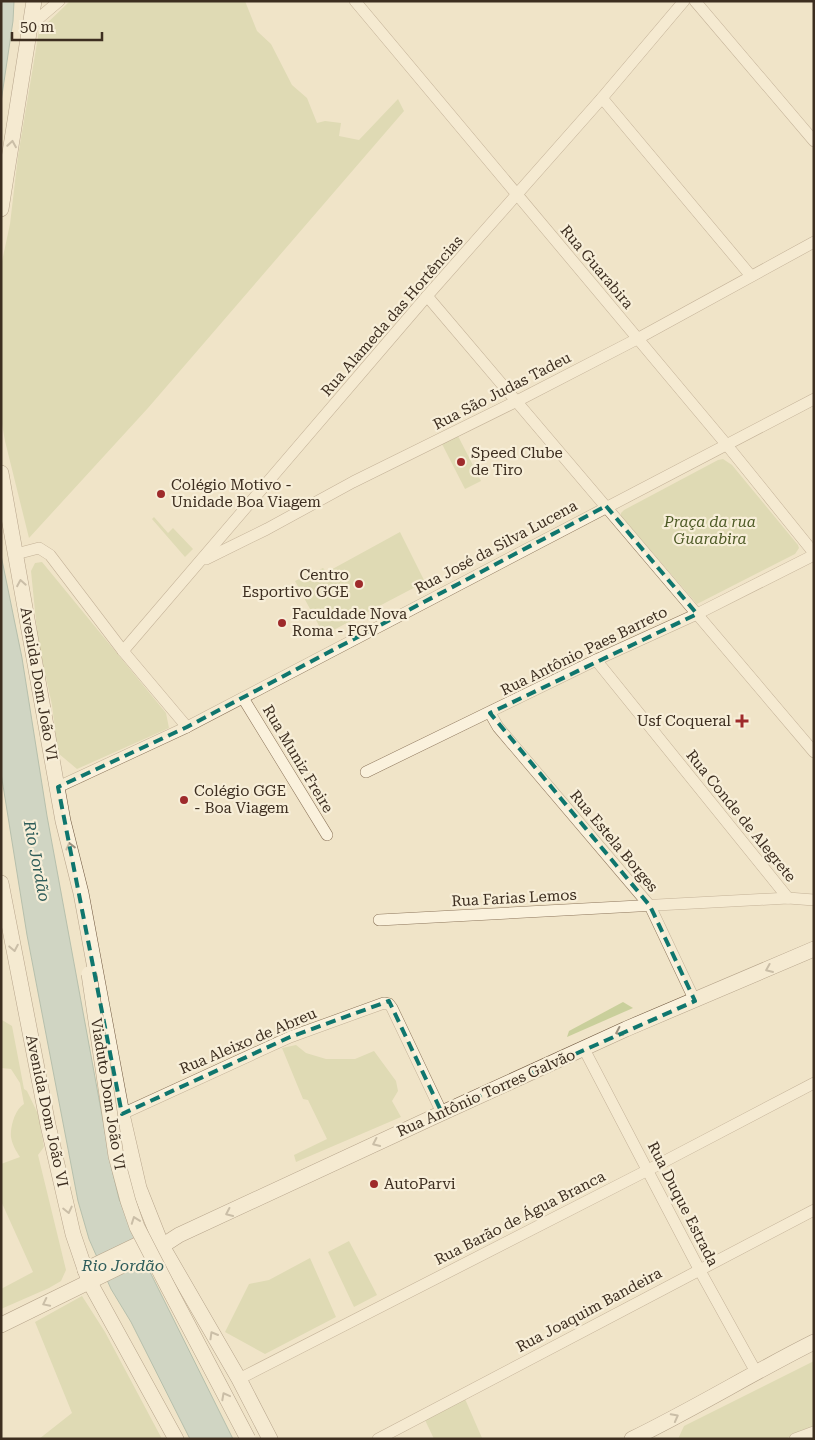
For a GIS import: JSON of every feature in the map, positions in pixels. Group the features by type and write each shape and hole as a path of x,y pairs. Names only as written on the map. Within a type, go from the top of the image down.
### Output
{"main road":[{"path":"1,209 34,1"},
{"name":"Avenida Dom João VI","path":"1,473 63,821 82,893 88,931"},
{"name":"Avenida Dom João VI","path":"1,883 48,1125 73,1234 117,1331"},
{"path":"88,931 122,1114 139,1188 160,1242 239,1379 270,1439"},
{"name":"Viaduto Dom João VI","path":"88,931 89,974 116,1156 128,1201 138,1227 168,1287 248,1439"},
{"name":"Rua Antônio Torres Galvão","path":"1,1325 92,1273 142,1249 179,1236 626,1029 814,949"},
{"path":"117,1331 176,1439"},
{"path":"117,1331 119,1353 165,1439"},
{"path":"632,1439 814,1342"}],"street":[{"path":"31,25 59,1"},
{"name":"Rua Guarabira","path":"355,1 726,444 814,554"},
{"name":"Rua Alameda das Hortências","path":"123,651 427,296 602,98 684,1"},
{"path":"695,1 814,141"},
{"path":"602,98 751,276"},
{"name":"Rua São Judas Tadeu","path":"201,561 267,529 354,482 518,401 637,339 814,242"},
{"path":"427,296 814,752"},
{"name":"Rua José da Silva Lucena","path":"58,787 187,727 606,506 814,399"},
{"path":"16,554 39,548 50,555 123,651 187,727"},
{"name":"Rua Antônio Paes Barreto","path":"366,772 596,660 698,614 814,554"},
{"name":"Rua Conde de Alegrete","path":"596,660 788,898"},
{"name":"Rua Muniz Freire","path":"243,698 326,835"},
{"name":"Rua Estela Borges","path":"490,713 498,727 650,906 694,1001"},
{"name":"Rua Farias Lemos","path":"379,920 788,898 814,900"},
{"name":"Rua Aleixo de Abreu","path":"122,1114 290,1037 384,1003 389,1004 392,1008 442,1113"},
{"name":"Rua Duque Estrada","path":"584,1049 699,1269 756,1372"},
{"name":"Rua Barão de Água Branca","path":"239,1379 814,1083"},
{"name":"Rua Joaquim Bandeira","path":"378,1439 814,1210"},
{"path":"795,1439 814,1432"}],"highlighted area":[{"path":"606,506 697,614 490,713 650,906 695,1001 442,1113 389,1001 290,1037 122,1114 58,787 187,727"}],"green space":[{"path":"70,1 245,1 257,31 271,44 292,85 307,98 317,123 325,121 341,123 339,136 359,140 398,99 404,111 148,408 29,538 1,418 1,266 10,224 18,156 39,31"},
{"name":"Speed Clube de Tiro","path":"458,436 481,481 465,489 442,444"},
{"name":"Praça da rua Guarabira","path":"723,459 732,465 799,548 795,554 697,604 621,516 621,513"},
{"path":"154,517 168,533 173,528 193,549 185,557 152,519"},
{"name":"Centro Esportivo GGE","path":"400,532 425,582 324,635 295,581 323,568 327,572"},
{"path":"42,562 166,713 169,728 77,769 58,753 52,705 38,641 31,571 35,563"},
{"path":"623,1002 633,1008 567,1037 569,1031"},
{"path":"1,1016 2,1020 12,1026 24,1089 27,1091 38,1114 44,1147 38,1155 66,1270 61,1281 1,1309 1,1289 33,1272 1,1201 1,1164 20,1157 13,1145 11,1133 12,1123 16,1114 24,1104 20,1083 11,1069 1,1068"},
{"path":"296,1045 306,1053 326,1059 355,1059 374,1051 396,1081 398,1091 392,1101 401,1117 296,1162 294,1155 327,1139 308,1100 303,1099 282,1048"},
{"path":"349,1241 377,1295 354,1307 328,1252"},
{"path":"310,1258 336,1317 265,1354 225,1332 249,1284 269,1280"},
{"path":"82,1296 105,1332 162,1439 39,1439 72,1413 35,1322"},
{"path":"814,1361 814,1426 785,1439 678,1439 684,1426"},
{"path":"465,1399 482,1438 434,1439 425,1420"}],"water":[{"path":"1,1 14,1 13,21 1,102"},
{"name":"Rio Jordão","path":"1,555 22,658 47,816 112,1170 119,1199 149,1270 233,1439 190,1439 131,1322 111,1289 89,1239 78,1201 27,935 1,773"}],"place":[{"name":"Speed Clube de Tiro","path":"461,462"},
{"name":"Colégio Motivo - Unidade Boa Viagem","path":"161,494"},
{"name":"Centro Esportivo GGE","path":"359,584"},
{"name":"Faculdade Nova Roma - FGV","path":"282,623"},
{"name":"Usf Coqueral","path":"742,721"},
{"name":"Colégio GGE - Boa Viagem","path":"184,800"},
{"name":"AutoParvi","path":"374,1184"}]}
